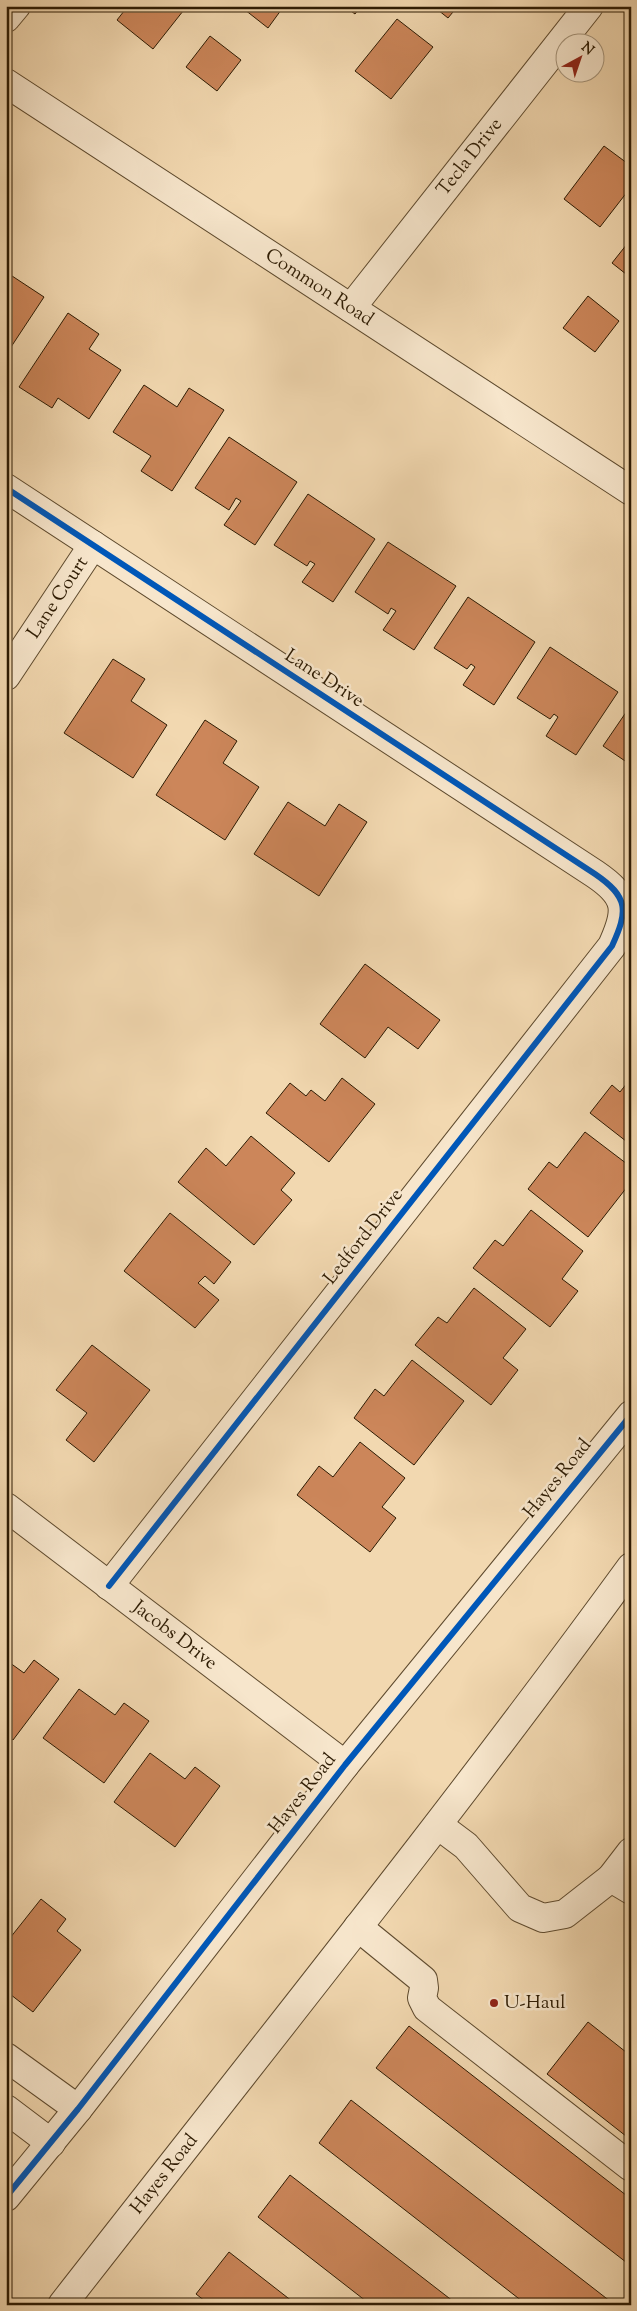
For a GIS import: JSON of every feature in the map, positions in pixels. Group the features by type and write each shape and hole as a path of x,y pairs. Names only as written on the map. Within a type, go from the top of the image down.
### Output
{"street":[{"path":"6,18 16,6"},
{"name":"Tecla Drive","path":"351,308 589,6"},
{"name":"Common Road","path":"6,83 631,492"},
{"name":"Lane Drive","path":"6,488 595,874 609,884 622,900"},
{"name":"Lane Court","path":"6,676 93,545"},
{"name":"Ledford Drive","path":"109,1586 612,946 623,922 622,900"},
{"name":"Hayes Road","path":"6,2198 78,2109 345,1765 631,1415"},
{"name":"Jacobs Drive","path":"6,1507 345,1765"},
{"name":"Hayes Road","path":"62,2305 438,1825 548,1681 631,1567"},
{"path":"438,1825 466,1846 520,1908 543,1918 565,1914 621,1884 631,1852"},
{"path":"358,1927 423,1980 422,1998 427,2008 631,2167"},
{"path":"6,2057 78,2109"},
{"path":"6,2109 51,2143"}],"building":[{"path":"128,6 187,6 153,49 117,20"},
{"path":"240,6 284,6 268,28"},
{"path":"344,6 361,6 355,14"},
{"path":"433,6 458,6 448,18"},
{"path":"397,19 433,47 391,99 355,71"},
{"path":"210,36 241,60 217,91 186,67"},
{"path":"604,146 631,166 631,187 600,227 564,199"},
{"path":"631,239 631,278 612,263"},
{"path":"6,272 44,297 11,347 6,344"},
{"path":"588,296 619,321 595,352 563,328"},
{"path":"68,313 99,334 89,349 121,370 89,419 58,398 52,408 19,387"},
{"path":"144,385 177,407 189,388 224,410 172,491 141,471 151,456 113,432"},
{"path":"229,437 297,482 255,545 224,525 241,501 236,498 229,510 195,488"},
{"path":"308,494 375,539 333,602 302,582 315,564 310,561 307,566 274,545"},
{"path":"388,542 456,586 414,650 383,630 396,611 391,608 388,614 355,592"},
{"path":"468,597 535,642 494,705 463,685 475,667 471,664 467,669 434,648"},
{"path":"550,647 618,692 576,755 546,736 558,717 554,714 550,719 517,698"},
{"path":"113,659 145,679 131,701 167,725 133,778 64,733"},
{"path":"631,705 631,765 603,746"},
{"path":"205,720 237,741 223,763 259,787 225,840 156,795"},
{"path":"288,802 325,826 339,804 367,822 319,896 254,854"},
{"path":"365,964 440,1020 418,1049 388,1027 365,1058 320,1024"},
{"path":"342,1078 375,1104 329,1162 266,1113 290,1083 306,1096 311,1090 325,1101"},
{"path":"631,1078 631,1145 590,1113 612,1085 620,1092"},
{"path":"585,1132 631,1167 631,1182 588,1237 528,1189 549,1162 557,1168"},
{"path":"251,1136 295,1173 281,1190 292,1200 254,1245 178,1182 206,1148 226,1166"},
{"path":"531,1210 583,1251 562,1279 578,1291 550,1327 473,1268 495,1240 503,1246"},
{"path":"170,1213 231,1262 214,1284 205,1276 198,1283 219,1300 195,1328 124,1271"},
{"path":"474,1288 526,1329 503,1358 518,1370 491,1405 415,1345 438,1317 447,1323"},
{"path":"92,1345 150,1390 94,1462 66,1440 87,1413 56,1390"},
{"path":"412,1360 464,1401 414,1465 354,1418 375,1389 384,1396"},
{"path":"360,1442 405,1478 382,1507 396,1518 370,1552 297,1495 319,1466 333,1477"},
{"path":"6,1660 24,1673 34,1660 59,1679 13,1740 6,1735"},
{"path":"79,1689 115,1715 124,1703 149,1721 104,1783 43,1738"},
{"path":"150,1753 185,1779 195,1767 220,1786 175,1847 114,1802"},
{"path":"41,1899 66,1919 57,1931 81,1950 33,2012 6,1991 6,1943"},
{"path":"588,2022 631,2056 631,2140 547,2074"},
{"path":"409,2026 631,2199 631,2266 376,2068"},
{"path":"351,2100 615,2305 527,2305 319,2143"},
{"path":"290,2175 458,2305 371,2305 258,2217"},
{"path":"229,2252 297,2305 210,2305 196,2294"}],"cycle path":[{"path":"6,488 595,874 606,882 620,898 623,914 612,946 109,1586"},
{"path":"6,2197 78,2109 345,1765 631,1415"}],"place":[{"name":"U-Haul","path":"494,2003"}]}
